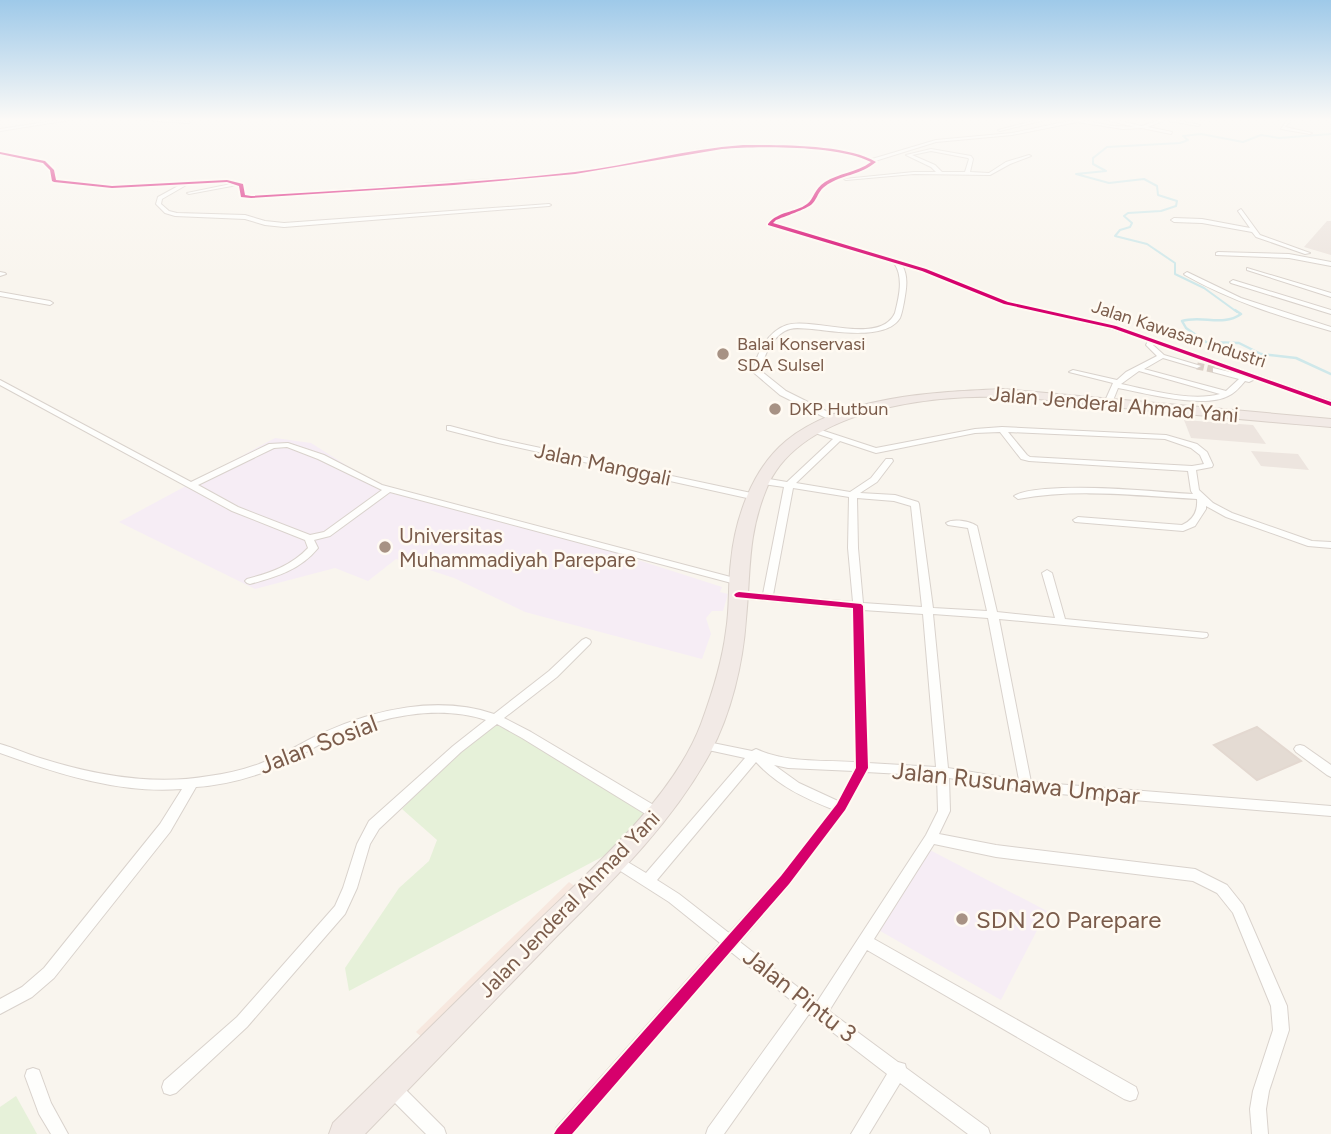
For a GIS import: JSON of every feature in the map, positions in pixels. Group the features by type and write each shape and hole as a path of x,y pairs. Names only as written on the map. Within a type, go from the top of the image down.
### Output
{"highway":[{"name":"Jalan Jenderal Ahmad Yani","path":"344,1134 616,860 657,814 703,745 729,668 739,589 740,553 759,489 772,465 784,452 835,419 859,411 954,394 1114,389 1331,423"}],"street":[{"path":"52,172 54,181 112,187 221,180 241,185 243,196 246,197 583,172"},
{"path":"834,180 857,172"},
{"path":"834,180 914,173 994,172"},
{"name":"Jalan Kawasan Industri","path":"834,180 813,192 808,206 774,219 770,225 940,275 1006,303 1087,320 1331,404"},
{"path":"191,181 160,198 158,204 167,212 177,215 245,217 284,225 549,205"},
{"path":"189,193 221,189 237,183"},
{"path":"1241,211 1252,230"},
{"path":"1174,220 1202,221 1252,230 1278,245 1331,262"},
{"path":"1218,254 1289,256 1331,262"},
{"path":"835,419 783,393 757,372 758,360 783,328 802,325 872,331 887,326 896,319 902,298 904,276 902,268 896,263"},
{"path":"1249,269 1331,295"},
{"path":"1187,274 1209,288 1331,329"},
{"path":"1233,282 1331,312"},
{"path":"0,294 50,303"},
{"path":"1152,341 1149,345 1162,356 1197,366"},
{"path":"1114,389 1138,369 1162,356"},
{"path":"1138,369 1227,394"},
{"path":"1216,370 1244,379 1290,388"},
{"path":"1073,372 1114,389 1196,398 1216,398 1227,394 1244,379"},
{"path":"3,386 235,509 309,538 327,534 389,489"},
{"name":"Jalan Manggali","path":"450,428 498,441 759,489 789,485 906,500 915,504 928,611"},
{"path":"815,430 865,449 881,451 924,441 1002,429 1166,437 1184,442 1204,454 1209,465 1192,469 1029,459 1024,457 1002,429"},
{"path":"767,598 789,485 838,439"},
{"path":"192,485 272,446 288,444 389,489 767,598 993,615 1203,635"},
{"path":"562,1134 785,880 841,807 862,768 853,495 874,480 890,461"},
{"path":"1077,520 1183,528 1192,523 1202,509 1200,497 1194,487 1192,469"},
{"path":"1018,496 1039,491 1064,491 1200,497 1229,516 1311,544 1331,545"},
{"path":"951,523 972,526 985,570 1026,786"},
{"path":"250,581 273,576 300,563 313,548 309,538"},
{"path":"1047,573 1061,621"},
{"path":"714,1134 865,941 931,838 944,811 943,772 928,611"},
{"path":"170,1087 242,1023 340,910 356,876 365,839 374,825 493,718 553,674 586,642"},
{"name":"Jalan Sosial","path":"0,748 89,778 145,785 192,783 257,769 353,725 396,715 454,710 493,718 510,726 657,814"},
{"name":"Jalan Rusunawa Umpar","path":"703,745 756,754 788,763 943,772 1026,786 1331,811"},
{"path":"1300,749 1331,767"},
{"path":"648,881 756,754 776,775 795,788 841,807"},
{"path":"0,1007 27,992 49,973 157,838 192,783"},
{"path":"931,838 996,851 1195,874 1222,889 1238,909 1279,1006 1281,1030 1261,1091 1258,1109 1260,1134"},
{"name":"Jalan Pintu 3","path":"616,860 732,942 814,1008 982,1134"},
{"path":"865,941 1130,1093"},
{"path":"859,1134 899,1070"},
{"path":"33,1076 45,1108 60,1134"},
{"path":"390,1087 438,1134"}],"shaded area":[{"path":"1327,221 1331,221 1331,255 1304,247"},
{"path":"1184,420 1253,425 1266,444 1191,438"},
{"name":"Universitas Muhammadiyah Parepare","path":"275,438 311,443 387,491 607,550 722,587 720,592 728,594 723,611 712,611 706,618 711,634 702,659 525,612 454,578 396,559 368,581 335,568 255,589 119,522"},
{"path":"1251,451 1298,454 1309,470 1261,466"},
{"name":"SDN 20 Parepare","path":"928,849 1047,911 1001,1000 875,928"},
{"path":"569,882 577,888 425,1040 416,1032"}],"green space":[{"path":"497,722 649,814 615,850 349,991 345,968 399,888 429,861 437,840 402,809 446,764"},
{"path":"16,1096 37,1134 0,1134 0,1107"}],"building":[{"path":"1257,727 1301,761 1257,780 1214,745"}],"waterway":[{"path":"1097,172 1076,174 1109,183 1144,179 1157,186 1158,195 1177,201 1176,206 1161,211 1128,213 1124,216 1132,223 1130,227 1120,230 1115,236 1147,244 1175,263 1175,274 1204,288 1237,312"},
{"path":"1235,310 1241,314 1227,320 1182,321 1186,328 1206,342 1239,343 1261,354 1296,358 1331,374"}],"tunnel":[{"path":"1197,366 1216,370"}],"cycle path":[{"path":"52,172 54,181 112,187 227,181 241,185 243,196 251,197 454,184 583,172"},
{"path":"857,172 830,181 822,186 810,204 774,219 770,224 924,270 1006,303 1114,327 1331,404"},
{"path":"562,1134 785,880 841,807 862,768 858,606 739,595"}],"place":[{"name":"Balai Konservasi SDA Sulsel","path":"723,354"},
{"name":"DKP Hutbun","path":"775,409"},
{"name":"Universitas Muhammadiyah Parepare","path":"385,547"},
{"name":"SDN 20 Parepare","path":"962,919"}]}
